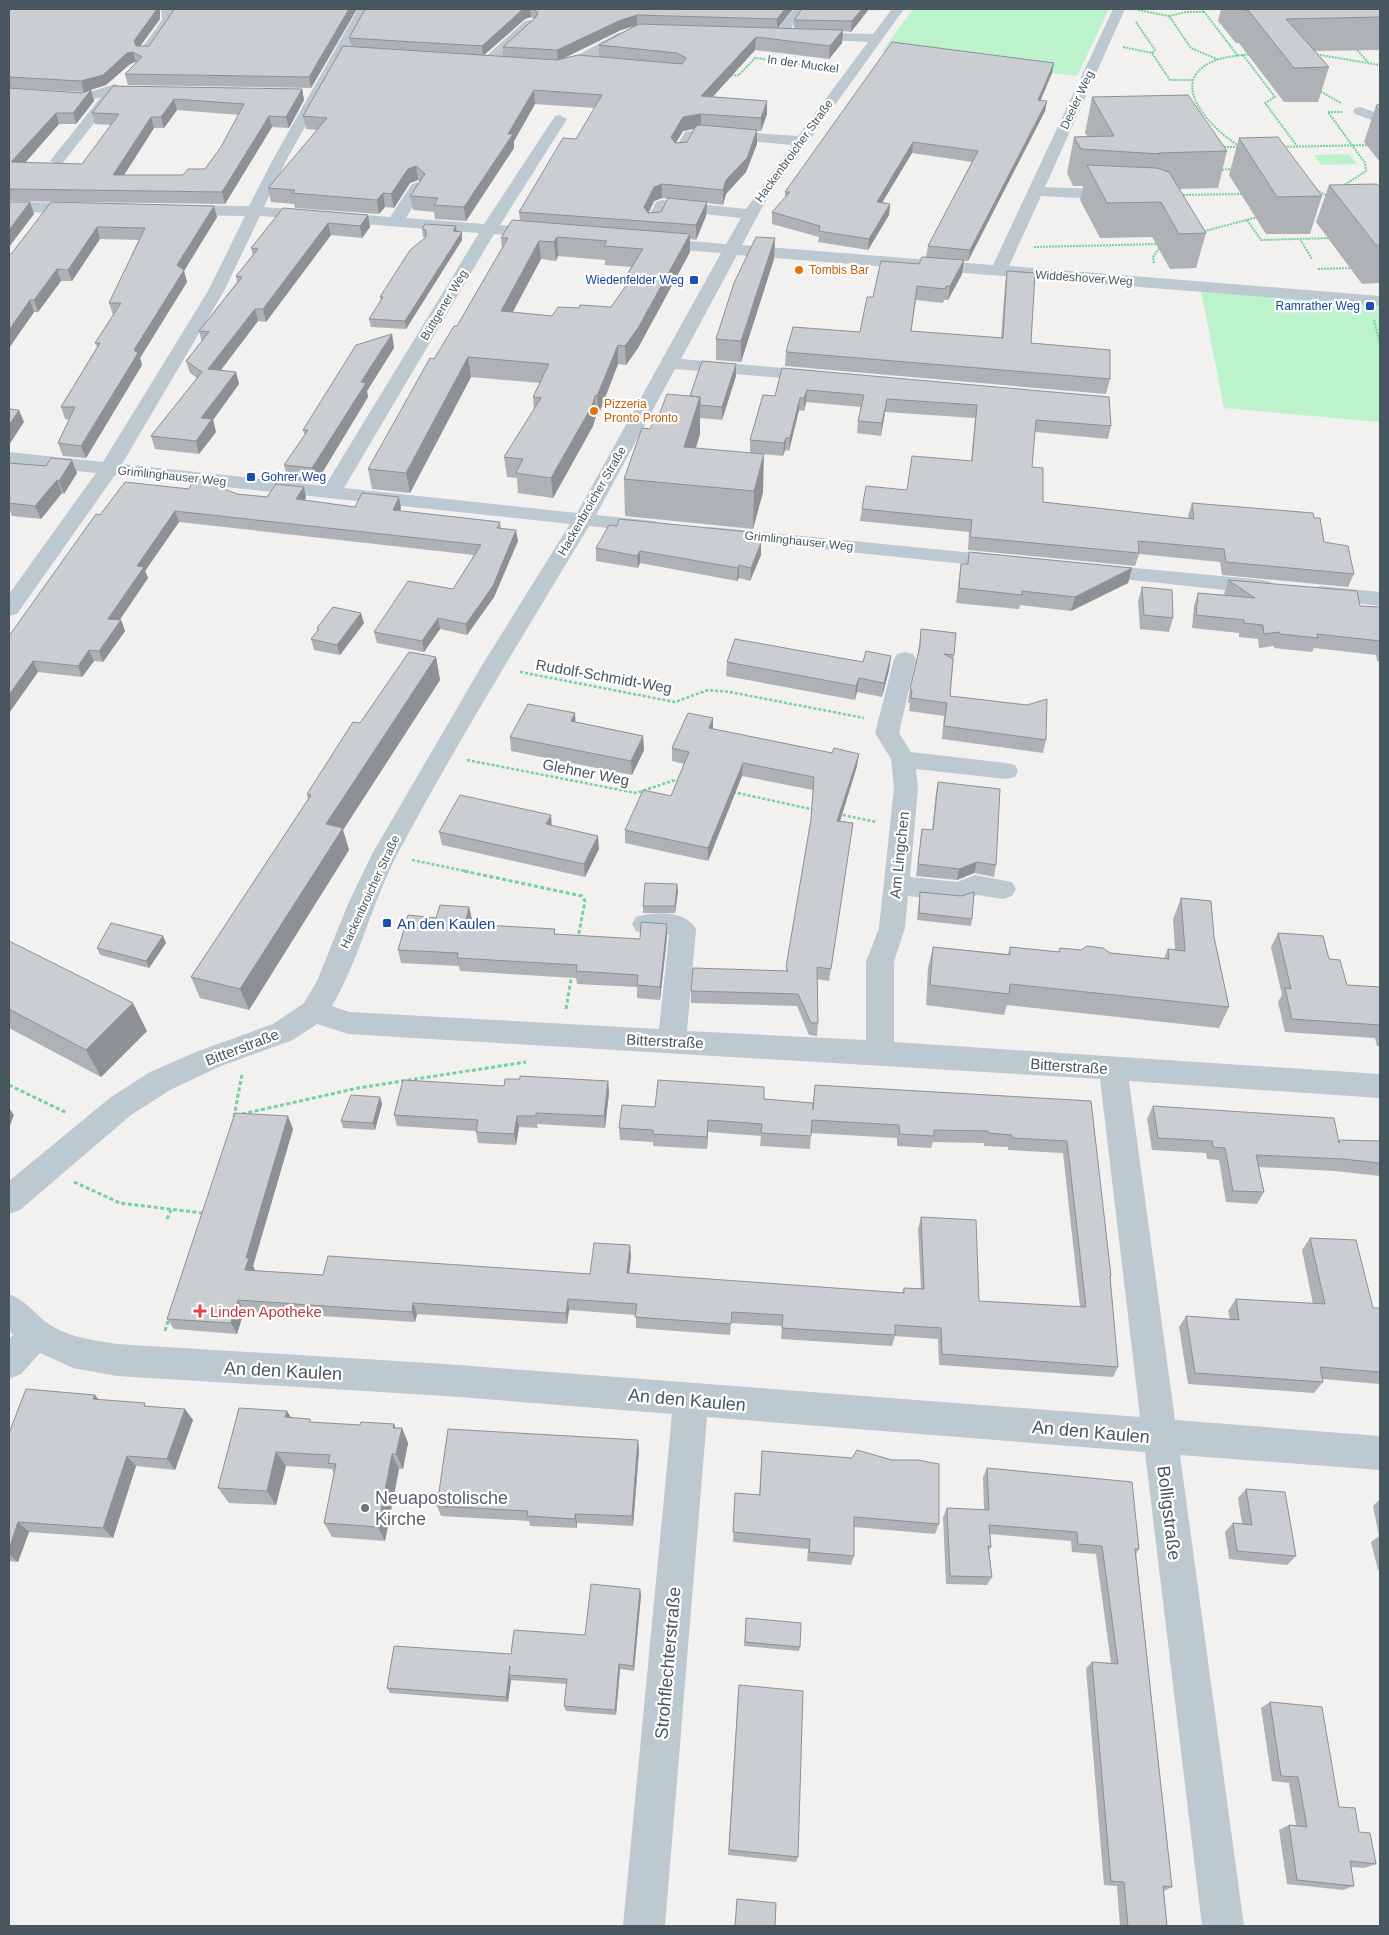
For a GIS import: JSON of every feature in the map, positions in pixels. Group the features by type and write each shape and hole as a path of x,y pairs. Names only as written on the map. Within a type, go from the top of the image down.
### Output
{"street":[{"path":"9,609 109,469 216,291 254,211 317,94 344,54 364,9"},
{"path":"800,9 778,34 877,38"},
{"name":"Hackenbroicher Straße","path":"314,1011 330,984 361,904 385,854 492,667 583,520 750,214 800,141 898,9"},
{"path":"144,54 167,14"},
{"name":"Deeler Weg","path":"998,272 1116,15"},
{"path":"506,65 482,63 531,23"},
{"path":"581,62 615,38 645,31"},
{"path":"542,67 558,67 581,62 600,64"},
{"path":"57,161 108,91 129,75"},
{"path":"9,84 96,86 103,87 108,91"},
{"path":"9,93 85,98 108,91 160,92"},
{"path":"297,94 317,94"},
{"path":"1360,111 1380,119"},
{"name":"Büttgener Weg","path":"330,494 490,229 560,119"},
{"path":"680,152 690,135 701,133 800,141"},
{"path":"395,222 417,187"},
{"path":"1035,191 1151,196"},
{"path":"654,222 662,205 750,214"},
{"path":"9,207 98,208"},
{"path":"38,223 49,208"},
{"path":"166,210 254,211 557,234"},
{"name":"Widdeshover Weg","path":"643,242 998,272 1380,301"},
{"path":"669,364 836,378"},
{"name":"Grimlinghauser Weg","path":"9,458 330,494 1023,564"},
{"path":"1072,568 1380,599"},
{"path":"905,659 887,733 902,759 1006,771"},
{"name":"Am Lingchen","path":"880,1053 880,962 892,928 906,788 902,759"},
{"path":"895,885 960,892 975,885 1003,889"},
{"path":"645,924 678,925 683,929 672,1041"},
{"name":"Bitterstraße","path":"9,1200 121,1106 160,1081 211,1058 283,1032 314,1011 348,1024 880,1053 1380,1086"},
{"name":"Bolligstraße","path":"1113,1069 1223,1926"},
{"name":"An den Kaulen","path":"9,1309 36,1334 73,1352 117,1360 446,1380 1380,1453"},
{"path":"9,1363 36,1334"},
{"name":"Strohflechterstraße","path":"644,1926 691,1400"}],"path":[{"path":"1133,9 1169,16 1186,12 1204,12"},
{"path":"1202,9 1238,56"},
{"path":"1116,15 1136,21 1155,50 1152,53"},
{"path":"1169,16 1191,48 1220,60"},
{"path":"1103,43 1152,53 1170,80 1194,80"},
{"path":"1355,48 1368,62"},
{"path":"1212,148 1240,147 1226,139 1208,124 1195,99 1194,80 1198,72 1220,60 1255,53"},
{"path":"1313,54 1380,65"},
{"path":"1243,55 1275,97 1265,103 1297,146"},
{"name":"In der Muckel","path":"722,76 739,75 755,58 853,70"},
{"path":"1316,87 1321,94 1360,111"},
{"path":"1343,186 1360,177 1366,171 1365,163 1328,112 1360,111"},
{"path":"1278,147 1372,145"},
{"path":"1219,170 1237,169"},
{"path":"1309,187 1335,199"},
{"path":"1318,197 1334,190"},
{"path":"1151,196 1245,194"},
{"path":"1200,232 1264,215"},
{"path":"1248,220 1261,240 1337,238"},
{"path":"1300,238 1312,259"},
{"path":"1009,248 1163,245 1153,257 1156,284"},
{"path":"1318,269 1363,268"},
{"name":"Rudolf-Schmidt-Weg","path":"492,667 675,702 708,690 730,692 859,717 889,720"},
{"name":"Glehner Weg","path":"442,754 488,765 636,793 675,780 688,783"},
{"path":"726,791 819,810"},
{"path":"837,814 901,827"},
{"path":"385,854 582,896 584,902 578,940"},
{"path":"234,1116 358,1088 526,1062 561,1035 573,968"},
{"path":"231,1125 248,1045"},
{"path":"9,1085 96,1128"},
{"path":"46,1170 120,1203 202,1213"},
{"path":"199,1222 205,1204"},
{"path":"167,1218 171,1210"},
{"path":"155,1363 170,1316"}],"green space":[{"path":"913,9 1109,9 1077,76 882,51"},
{"path":"1349,154 1357,164 1321,165 1314,155"},
{"path":"1201,291 1380,306 1380,422 1224,408"}],"building":[{"path":"9,9 157,9 134,41 136,46 149,46 173,9 349,9 309,77 125,74 142,57 133,52 127,53 103,75 81,81 9,77"},
{"path":"365,9 523,9 482,46 349,38"},
{"path":"533,9 785,9 777,19 637,15 621,20 557,50 503,47 536,17 538,12"},
{"path":"802,9 862,9 852,21 794,20"},
{"path":"1243,9 1380,9 1380,17 1286,19 1329,67 1294,68 1248,10"},
{"path":"639,24 843,30 830,46 756,37 701,96 767,101 761,118 701,114 683,117 671,137 675,143 687,142 696,126 701,125 757,130 747,158 726,180 723,190 662,184 654,187 644,207 648,213 661,212 668,198 707,202 696,225 519,212 563,138 576,139 602,95 534,90 508,134 513,134 464,207 434,205 438,198 410,196 425,174 416,166 408,169 391,194 383,193 377,200 292,193 295,190 268,188 327,118 303,116 343,46 557,60 578,55 682,64 686,58 677,53 599,45"},
{"path":"892,42 1054,63 1038,100 1047,101 970,250 928,246 978,151 913,142 877,202 890,204 869,239 819,231 820,226 772,212 790,192 785,192"},
{"path":"113,86 302,89 286,117 269,116 222,192 9,189 9,88 82,93 91,90 73,113 56,113 11,162 82,164 119,114 92,113","holes":["174,99 244,104 221,147 205,169 188,169 183,175 113,175 151,117 161,117"]},
{"path":"1188,95 1227,151 1160,154 1081,149 1074,137 1114,136 1092,97"},
{"path":"1380,103 1380,112 1376,106"},
{"path":"1278,137 1322,196 1277,197 1239,138"},
{"path":"1087,165 1157,168 1169,172 1206,233 1179,234 1161,202 1107,203"},
{"path":"1377,184 1380,187 1380,245 1376,245 1329,185"},
{"path":"9,202 30,202 9,230"},
{"path":"51,202 214,206 177,265 184,270 134,350 138,353 81,446 58,443 75,407 61,407 100,343 95,343 121,303 109,303 145,228 97,227 68,270 57,269 34,300 30,300 9,330 9,255"},
{"path":"283,208 368,215 360,226 328,223 263,309 255,309 208,369 236,372 201,418 212,419 196,441 151,436 202,372 186,361 209,332 199,331 242,277 236,276 258,249 251,248"},
{"path":"512,220 690,234 638,328 625,346 618,345 592,406 551,478 516,473 523,459 504,457 541,398 533,397 549,364 468,357 406,473 368,469 430,358 434,359 454,326 457,326 508,238 501,238","holes":["557,237 607,241 604,246 643,249 626,276 628,283 611,307 580,305 579,308 558,307 552,316 501,311 539,241 554,242"]},
{"path":"425,224 456,226 453,231 462,232 405,321 369,319 383,297 380,297 410,250 426,237 426,230 422,229"},
{"path":"756,237 775,238 741,341 716,339 734,283"},
{"path":"922,257 964,260 950,286 946,286 945,289 917,286 911,331 1003,338 1007,271 1035,273 1031,343 1110,350 1110,379 786,352 793,327 860,332 867,297 873,297 881,261 919,264"},
{"path":"392,334 361,382 366,383 312,468 284,465 308,430 303,430 356,345"},
{"path":"702,361 736,364 722,407 700,405 700,397 690,396"},
{"path":"782,368 1109,397 1111,426 1036,420 1032,467 1043,468 1043,502 1194,519 1192,503 1313,513 1314,518 1320,518 1324,542 1348,546 1354,574 1226,562 1224,549 1138,541 1139,553 970,537 972,520 862,509 866,486 907,490 912,456 972,461 977,405 887,399 882,423 858,421 864,395 807,390 804,398 800,398 790,438 786,438 784,443 750,440 763,395 775,396"},
{"path":"667,394 700,397 684,447 764,454 754,491 624,479 642,428 650,429 655,418 658,418"},
{"path":"9,409 19,410 9,425"},
{"path":"51,458 72,460 59,481 57,480 35,506 9,503 9,463 46,466"},
{"path":"194,477 237,494 267,497 276,484 304,487 296,499 355,507 362,493 399,497 393,510 500,522 497,528 516,530 493,586 466,624 438,618 422,641 374,632 408,581 453,589 481,545 175,511 137,566 144,567 108,619 121,620 99,651 89,650 78,666 33,661 9,695 9,636 96,514 100,515 125,482 189,489"},
{"path":"619,519 749,532 747,540 761,543 751,568 739,565 738,568 640,551 637,556 596,548 609,525 617,526"},
{"path":"969,552 1132,568 1075,597 1022,591 1022,595 959,588 961,564 968,564"},
{"path":"1228,580 1357,591 1360,606 1379,607 1380,641 1317,634 1318,638 1280,634 1279,632 1264,634 1263,625 1244,623 1244,620 1196,615 1198,593 1255,598"},
{"path":"1142,587 1172,590 1173,618 1144,615"},
{"path":"333,607 361,613 337,645 311,639 319,629 317,628"},
{"path":"921,629 956,633 954,655 944,654 953,659 950,696 1027,705 1047,699 1046,740 944,726 947,703 911,698 912,690 910,689 920,646"},
{"path":"735,639 863,662 866,651 891,656 884,683 859,678 856,686 727,662"},
{"path":"409,652 436,657 326,824 343,828 240,989 191,977 311,795 307,794 353,722 360,723"},
{"path":"528,704 575,713 571,721 643,736 631,761 510,737"},
{"path":"688,713 713,718 709,728 832,753 834,748 859,754 837,821 853,823 831,969 817,967 818,1023 811,1023 798,994 691,991 693,968 788,971 786,967 811,819 814,777 743,763 708,848 625,830 643,790 671,796 689,752 672,748"},
{"path":"938,782 1000,789 996,865 977,862 959,869 918,864 922,829 933,830"},
{"path":"460,795 551,815 546,824 598,836 584,864 439,832"},
{"path":"645,883 677,884 675,906 643,906"},
{"path":"920,892 961,896 974,892 972,919 919,913"},
{"path":"1181,898 1211,901 1214,937 1229,1007 1010,984 1009,994 930,985 933,947 1010,955 1010,947 1059,952 1060,948 1081,950 1087,946 1103,948 1110,953 1169,959 1168,949 1185,951"},
{"path":"440,905 469,907 465,924 555,929 554,934 640,939 641,922 667,924 660,987 637,985 638,975 576,971 577,965 457,958 458,953 398,950 408,915 436,918"},
{"path":"111,923 163,936 146,961 97,948"},
{"path":"1278,933 1323,936 1329,959 1340,960 1347,985 1380,987 1380,1025 1292,1019 1285,988 1291,989"},
{"path":"9,941 133,1003 86,1050 9,1009"},
{"path":"520,1076 608,1081 604,1116 536,1113 536,1116 517,1116 514,1134 476,1132 478,1120 394,1115 403,1080 504,1086 505,1079 520,1079"},
{"path":"658,1080 764,1087 764,1099 813,1103 813,1110 815,1085 1091,1101 1111,1276 1118,1367 942,1354 941,1328 895,1325 895,1335 782,1328 783,1315 732,1312 731,1324 635,1317 637,1304 568,1299 566,1313 413,1303 412,1312 238,1300 231,1323 167,1319 235,1113 288,1116 246,1258 249,1258 245,1270 323,1275 328,1256 590,1274 594,1243 630,1245 627,1273 904,1293 904,1288 924,1289 921,1217 976,1220 979,1301 1086,1307 1067,1141 1012,1138 1012,1135 988,1133 988,1131 934,1130 934,1136 900,1134 899,1125 812,1120 811,1136 761,1133 762,1124 708,1120 707,1137 653,1134 653,1130 619,1128 622,1105 655,1107"},
{"path":"351,1095 380,1097 373,1123 341,1121"},
{"path":"1153,1106 1334,1118 1339,1143 1340,1140 1380,1141 1380,1163 1343,1159 1256,1155 1264,1192 1233,1191 1225,1148 1213,1147 1212,1141 1158,1138"},
{"path":"1310,1238 1356,1240 1373,1308 1380,1308 1380,1372 1320,1367 1323,1382 1195,1373 1186,1316 1239,1320 1236,1299 1325,1304"},
{"path":"26,1389 95,1395 93,1399 145,1403 144,1406 185,1409 167,1459 127,1456 103,1528 18,1522 9,1549 9,1433"},
{"path":"239,1408 287,1411 285,1417 310,1419 310,1422 360,1425 361,1422 394,1424 393,1428 402,1428 396,1454 392,1454 378,1527 324,1523 336,1464 328,1463 330,1455 276,1452 267,1491 218,1488"},
{"path":"448,1429 638,1440 632,1516 575,1514 575,1519 527,1516 528,1511 437,1506"},
{"path":"857,1450 892,1460 918,1460 939,1464 939,1524 854,1517 854,1556 809,1552 810,1539 733,1532 735,1493 760,1495 762,1451 852,1458"},
{"path":"987,1468 1132,1482 1139,1549 1135,1549 1172,1887 1163,1886 1167,1926 1128,1926 1124,1882 1111,1881 1092,1662 1118,1664 1102,1546 1078,1544 1077,1532 989,1525 991,1547 988,1546 992,1577 950,1576 947,1508 989,1510"},
{"path":"1246,1489 1285,1492 1296,1556 1237,1551 1233,1523 1252,1525"},
{"path":"591,1584 640,1589 633,1666 619,1664 615,1710 564,1706 567,1679 509,1675 510,1666 506,1697 387,1688 394,1646 511,1654 514,1630 585,1635"},
{"path":"746,1618 801,1623 800,1647 745,1642"},
{"path":"739,1685 803,1691 798,1857 729,1850"},
{"path":"1270,1702 1322,1707 1339,1807 1355,1808 1359,1832 1370,1833 1376,1864 1350,1861 1354,1886 1297,1880 1289,1825 1307,1827 1298,1777 1281,1776"},
{"path":"737,1899 776,1903 775,1926 735,1926"}],"place":[{"name":"Tombis Bar","path":"799,270"},
{"name":"Wiedenfelder Weg","path":"694,280"},
{"name":"Ramrather Weg","path":"1370,306"},
{"name":"Pizzeria Pronto Pronto","path":"594,411"},
{"name":"Gohrer Weg","path":"251,477"},
{"name":"An den Kaulen","path":"387,923"},
{"name":"Linden Apotheke","path":"200,1311"},
{"name":"Neuapostolische Kirche","path":"365,1508"}]}
